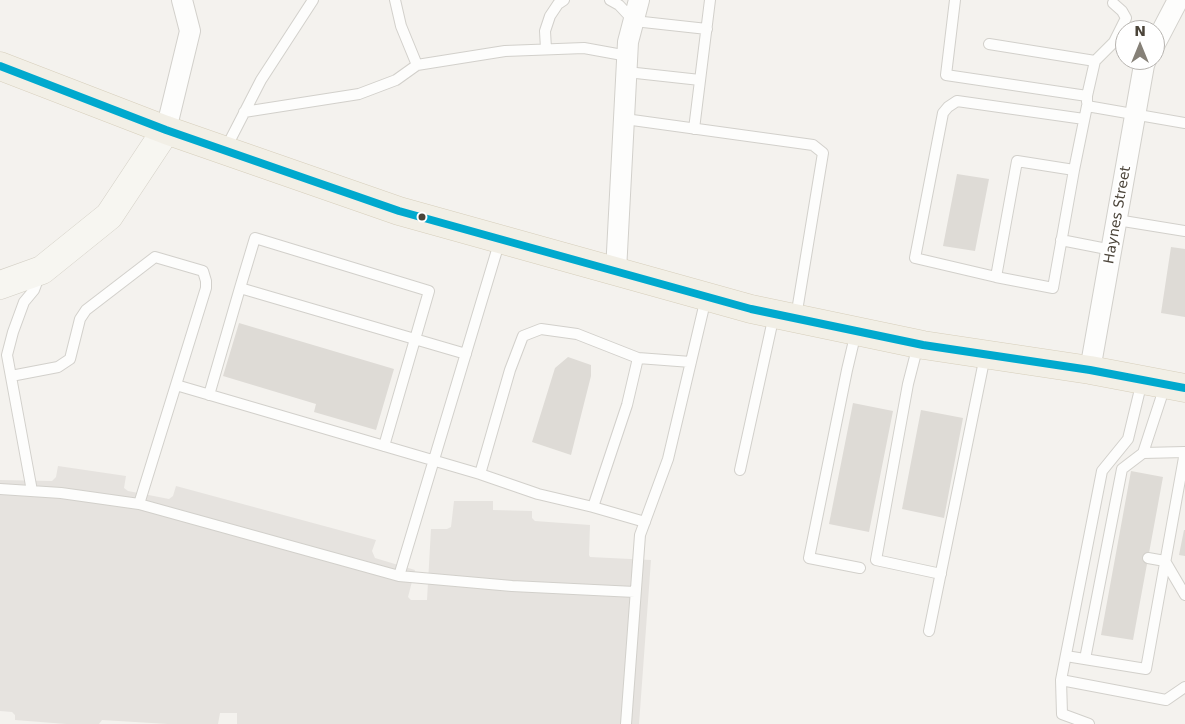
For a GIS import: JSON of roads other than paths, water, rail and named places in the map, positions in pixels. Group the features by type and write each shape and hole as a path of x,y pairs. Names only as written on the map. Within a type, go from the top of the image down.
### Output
{"main road":[{"path":"0,66 166,130 399,210 706,297 751,309 918,344 1090,370 1164,384"},
{"path":"0,286 42,270 109,216 166,130"}],"street":[{"path":"166,130 190,31 182,0"},
{"path":"616,271 628,42 639,0"},
{"path":"1165,25 1178,0"},
{"name":"Haynes Street","path":"1090,370 1143,70"}],"lane":[{"path":"225,151 260,80 313,0"},
{"path":"395,0 401,26 417,65"},
{"path":"546,49 546,31 550,16 558,4 564,0"},
{"path":"610,0 619,5 634,21 706,29"},
{"path":"694,129 710,0"},
{"path":"955,0 946,75 1087,101 1136,115 1185,123"},
{"path":"1084,119 957,101 948,107 943,113 915,258 1052,288 1095,61 1114,42 1126,18 1122,11 1113,3"},
{"path":"989,44 1095,61"},
{"path":"244,112 359,94 396,80 417,65 505,51 584,48 627,64 700,80"},
{"path":"625,119 812,145 824,153 785,316 740,470"},
{"path":"996,277 1018,161 1074,170"},
{"path":"1117,220 1185,231"},
{"path":"209,395 255,238 429,291 384,446"},
{"path":"399,576 500,239"},
{"path":"1061,240 1112,250"},
{"path":"11,376 58,367 70,359 80,319 86,310 155,257 203,271 206,288 139,504"},
{"path":"32,491 11,376 4,352 24,302 34,290 42,270"},
{"path":"240,288 466,354"},
{"path":"626,724 640,535 668,459 706,297"},
{"path":"480,474 510,370 523,336 540,329 577,334 638,358 691,362"},
{"path":"857,332 845,379 809,558 860,568"},
{"path":"918,344 908,384 876,560 941,574"},
{"path":"929,631 985,355"},
{"path":"593,507 627,405 638,358"},
{"path":"1085,659 1111,551 1122,469 1143,453 1164,384"},
{"path":"1090,724 1062,714 1061,680 1102,471 1128,439 1164,384"},
{"path":"176,385 480,474 538,494 645,522"},
{"path":"1066,656 1146,669 1185,452 1143,453"},
{"path":"0,489 61,493 139,504 399,576 512,586 635,592"},
{"path":"1148,558 1165,561 1185,595"},
{"path":"1061,680 1166,700 1185,687"}]}
